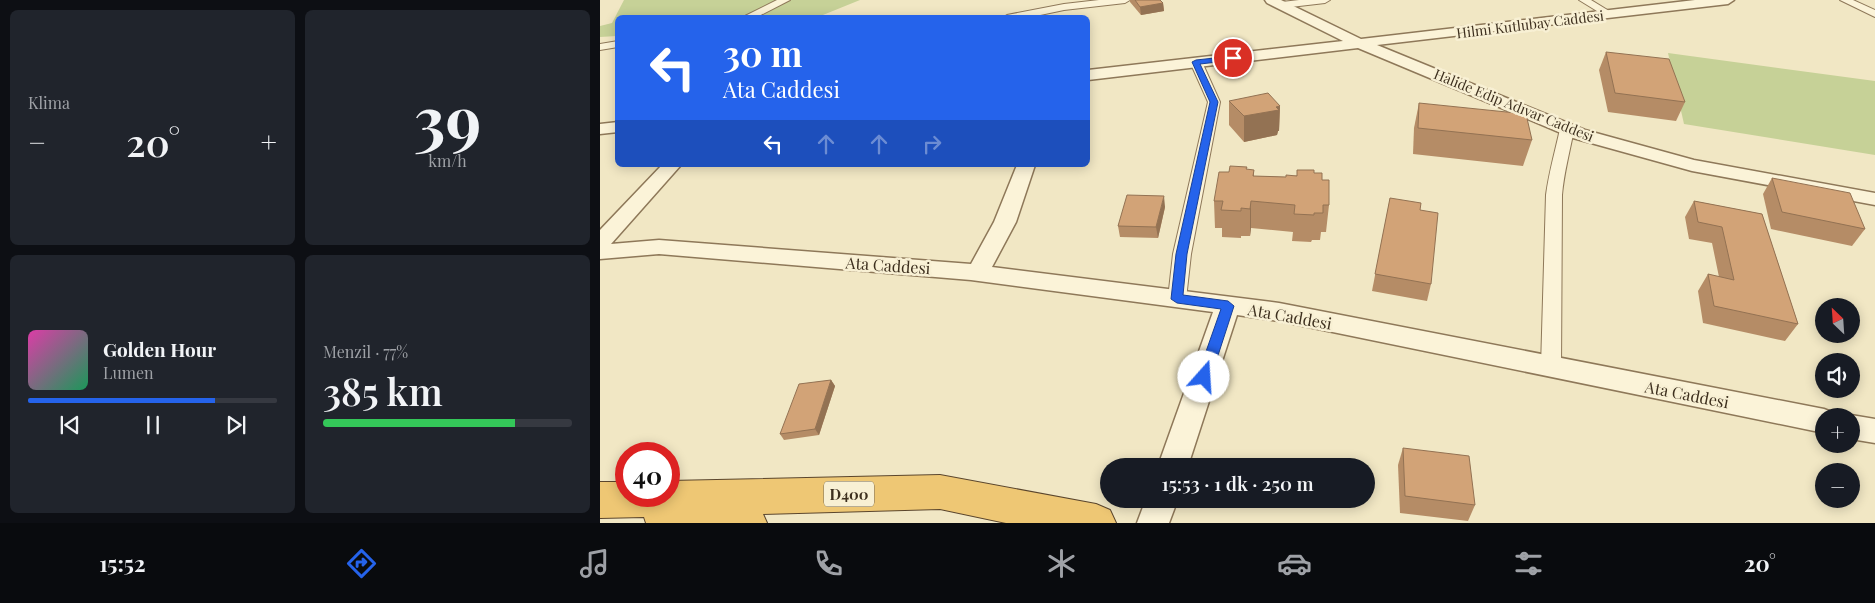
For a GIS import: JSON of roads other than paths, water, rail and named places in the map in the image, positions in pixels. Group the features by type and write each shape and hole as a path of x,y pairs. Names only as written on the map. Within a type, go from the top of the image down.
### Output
{"highway":[{"name":"D400","path":"600,500 940,492 1096,523"},
{"path":"600,504 747,523"}],"street":[{"path":"753,15 786,0"},
{"path":"1023,15 1064,7 1125,0"},
{"path":"1277,2 1325,0"},
{"path":"1584,0 1609,14"},
{"name":"Hilmi Kutlubay Caddesi","path":"1090,75 1728,0"},
{"path":"1845,0 1875,14"},
{"name":"Halide Edip Adıvar Caddesi","path":"1277,2 1361,44 1567,129 1692,165 1875,198"},
{"path":"601,51 615,46"},
{"path":"1177,299 1182,254 1214,102 1196,62"},
{"path":"600,129 615,127"},
{"path":"1551,367 1554,195 1557,167 1561,158 1567,129"},
{"path":"600,243 670,167"},
{"path":"978,272 1005,222 1025,167"},
{"name":"Ata Caddesi","path":"600,252 659,247 978,272 1279,312 1815,419"},
{"path":"1176,458 1228,306"},
{"path":"1860,428 1875,431"},
{"path":"1153,523 1159,508"}]}
